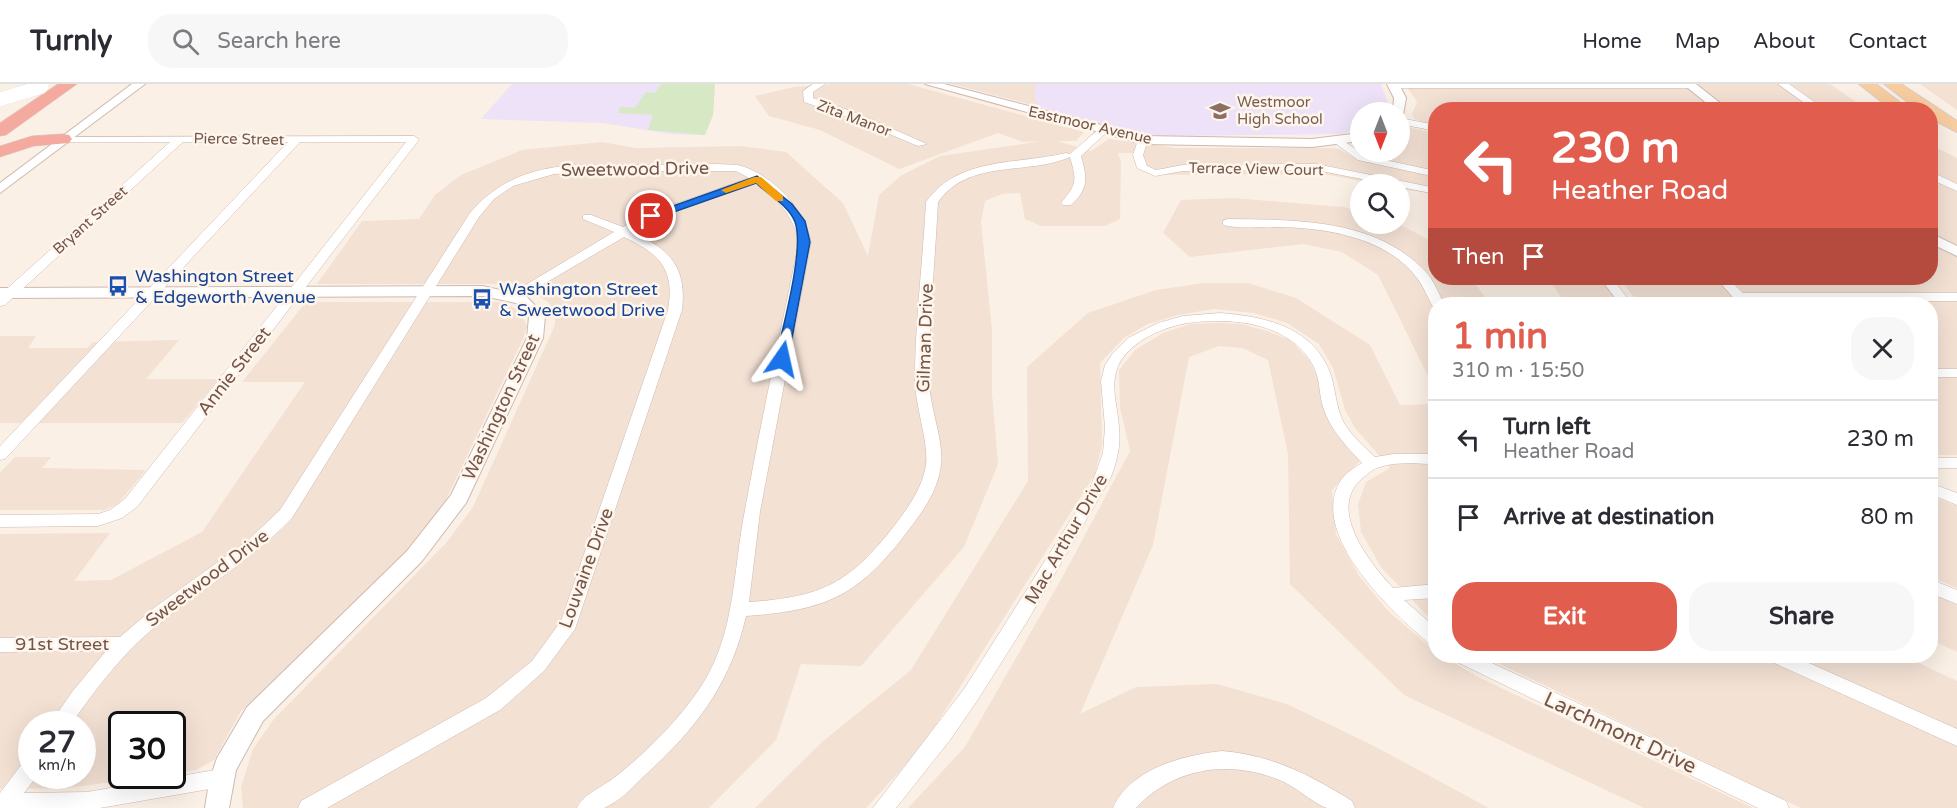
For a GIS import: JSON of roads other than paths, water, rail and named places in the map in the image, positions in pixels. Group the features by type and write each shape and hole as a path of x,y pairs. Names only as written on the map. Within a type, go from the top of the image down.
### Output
{"highway":[{"path":"0,107 35,84"},
{"path":"0,131 69,84"},
{"path":"0,152 32,141 63,139"}],"main road":[{"path":"1866,84 1892,102"},
{"path":"1892,84 1918,102"},
{"path":"1938,115 1957,127"},
{"path":"1938,132 1957,143"}],"street":[{"path":"0,99 52,84"},
{"path":"63,139 70,130 129,84"},
{"path":"0,189 63,139 79,130 139,84"},
{"name":"Zita Manor","path":"820,84 807,92 808,100 855,116 922,144"},
{"name":"Eastmoor Avenue","path":"931,84 1143,140 1197,143 1339,141 1350,139"},
{"path":"1400,102 1393,85 1689,84 1713,102"},
{"path":"1783,84 1809,102"},
{"path":"1410,123 1428,126"},
{"name":"Gilman Drive","path":"739,610 790,606 809,601 850,583 880,556 912,514 928,487 934,463 922,396 932,202 941,188 970,173 988,168 1041,163 1070,156 1103,131"},
{"name":"Pierce Street","path":"63,139 414,139"},
{"name":"Bryant Street","path":"3,296 180,139"},
{"name":"Annie Street","path":"0,521 98,520 116,514 131,503 414,139"},
{"path":"0,455 296,140"},
{"name":"Terrace View Court","path":"1143,140 1138,155 1142,168 1155,173 1182,168 1316,167 1428,189"},
{"name":"Terrace View Court","path":"1339,141 1362,158 1428,172"},
{"path":"1066,203 1078,191 1082,180 1082,170 1070,156"},
{"name":"Sweetwood Drive","path":"69,711 95,676 123,644 163,611 257,543 286,514 484,202 499,190 530,176 583,168 728,167 745,170 795,214 803,228 804,242 752,512 733,638 721,668 692,715 648,762 587,808"},
{"path":"1938,178 1957,188"},
{"path":"513,296 651,216 757,179"},
{"name":"Louvaine Drive","path":"308,808 493,704 538,666 569,624 678,301 679,281 671,263 655,249 587,217"},
{"path":"1227,223 1304,224 1341,230 1371,240 1397,253 1418,269 1428,283"},
{"path":"1938,241 1957,252"},
{"path":"1611,285 1621,297"},
{"path":"1728,285 1739,297"},
{"name":"Washington Street","path":"3,296 483,291 513,296 534,310 538,322 537,330 459,498 428,541 263,706 241,735 221,778 217,808"},
{"path":"1938,297 1957,297"},
{"name":"Mac Arthur Drive","path":"883,808 940,741 965,705 1104,477 1112,445 1108,374 1116,358 1131,342 1173,322 1208,317 1246,319 1284,333 1302,344 1320,364 1333,415 1348,438 1372,463"},
{"path":"1938,373 1957,373"},
{"path":"1428,459 1372,463 1361,470 1346,487 1341,507 1353,547 1372,578 1386,595 1428,632"},
{"path":"1938,463 1957,463"},
{"path":"1938,491 1957,499"},
{"path":"1938,589 1957,597"},
{"path":"1386,595 1428,592"},
{"name":"91st Street","path":"0,645 123,644"},
{"name":"Larchmont Drive","path":"1476,663 1779,808"},
{"path":"1791,663 1957,738"},
{"path":"1123,808 1149,782 1170,769 1218,759 1241,760 1289,775 1345,808"},
{"path":"3,803 87,801 221,778"},
{"path":"3,803 18,784"}],"place":[{"name":"Westmoor High School","path":"1220,111"},
{"name":"Washington Street & Edgeworth Avenue","path":"118,286"},
{"name":"Washington Street & Sweetwood Drive","path":"482,299"}]}
